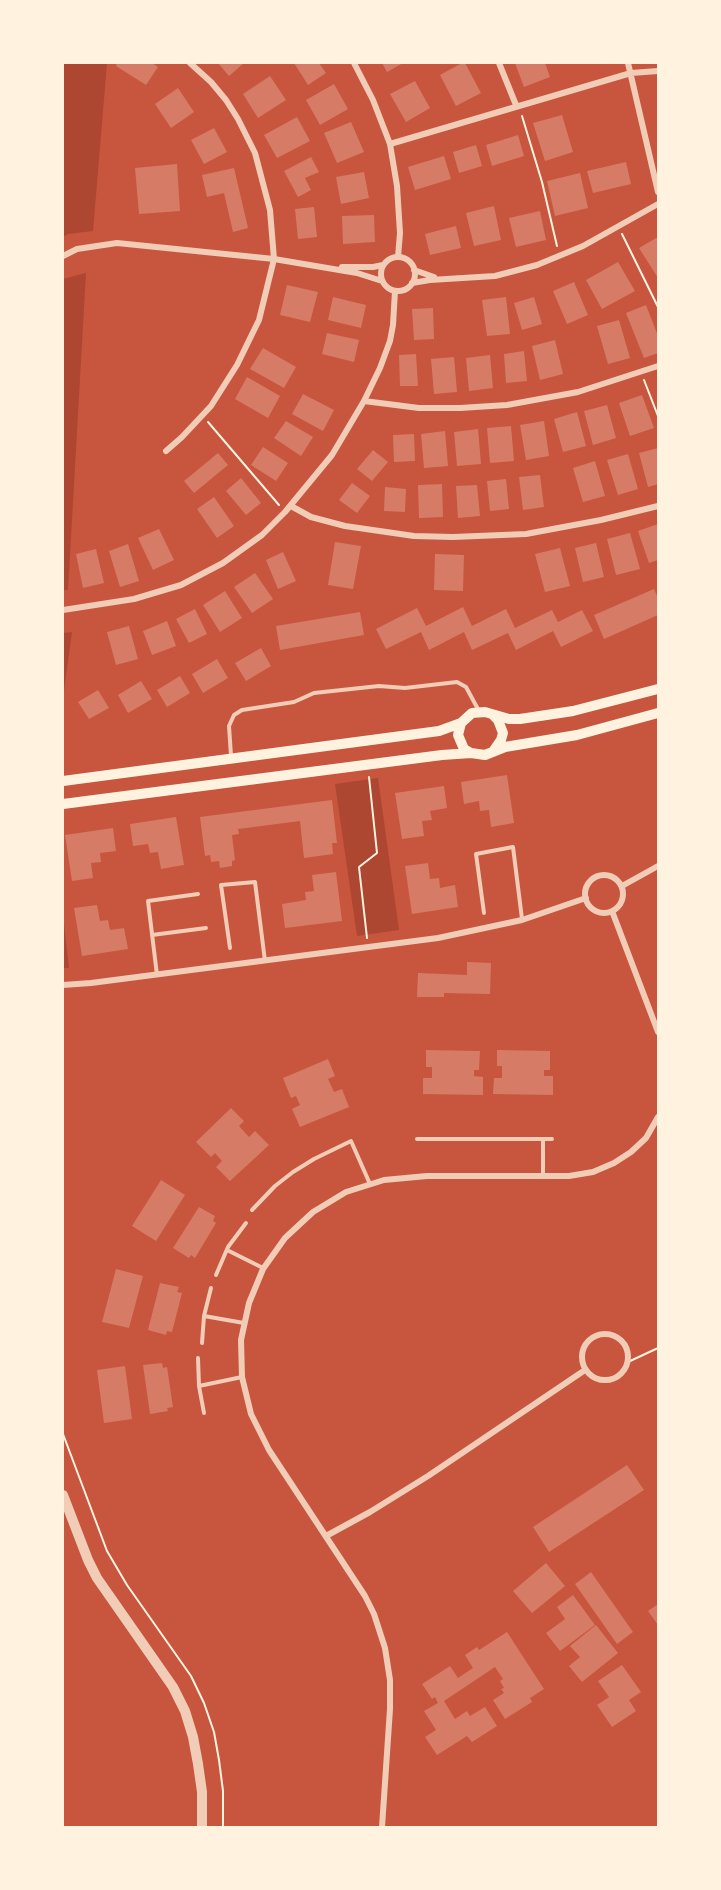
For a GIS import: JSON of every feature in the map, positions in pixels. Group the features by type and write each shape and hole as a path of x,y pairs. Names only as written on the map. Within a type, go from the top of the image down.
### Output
{"main road":[{"path":"471,753 460,742 458,730 466,717 480,711 520,719 573,711 658,689"},
{"path":"63,804 442,755 471,753 485,755 521,744 577,735 658,713"},
{"path":"492,715 498,720 502,733 501,741 492,752"},
{"path":"63,781 439,731 461,723"}],"street":[{"path":"166,451 202,416 226,385 249,344 259,320 274,259 270,210 255,153 226,100 211,82 190,63"},
{"path":"354,63 373,100 390,144 397,186 399,257"},
{"path":"499,63 518,105"},
{"path":"628,63 658,192"},
{"path":"390,144 631,73 658,71"},
{"path":"63,256 77,249 117,243 274,259 357,273 382,281 388,288 395,291 406,289 412,283 426,280 495,276 527,268 560,257 658,204"},
{"path":"319,266 368,268 399,257 409,261 414,270 412,283"},
{"path":"382,281 383,264"},
{"path":"414,270 434,277 456,279"},
{"path":"63,610 134,599 181,585 223,563 262,535 291,506 332,455 364,401 390,341 395,291"},
{"path":"364,401 419,408 507,405 578,392 658,366"},
{"path":"291,506 311,517 345,526 414,536 453,537 526,534 601,520 658,506"},
{"path":"621,886 658,866"},
{"path":"599,875 611,876 621,886 622,900 612,911 603,913 595,910 586,898 588,884 599,875"},
{"path":"63,985 266,962 459,935 522,920 586,898"},
{"path":"612,911 658,1032"},
{"path":"382,1827 390,1735 390,1695 386,1656 380,1631 365,1596 268,1449 251,1414 242,1377 241,1340 249,1303 263,1269 285,1238 313,1212 346,1192 384,1180 427,1176 569,1176 593,1172 614,1163 631,1152 645,1138 658,1117"},
{"path":"601,1334 610,1335 618,1338 624,1345 628,1353 628,1362 618,1377 600,1380 591,1377 585,1370 582,1353 585,1344 592,1338 601,1334"},
{"path":"326,1536 428,1476 585,1370"},
{"path":"63,1495 97,1578 173,1687 185,1711 198,1764 202,1792 202,1827"}],"lane":[{"path":"232,759 229,726 234,715 242,710 294,702 314,693 379,686 405,688 457,682 466,687 480,711"},
{"path":"484,913 476,854 513,847 522,920"},
{"path":"230,948 221,885 255,882 266,962"},
{"path":"158,975 148,901 198,894"},
{"path":"152,935 206,928"},
{"path":"417,1139 552,1139"},
{"path":"543,1139 543,1176"},
{"path":"252,1210 293,1172 351,1141 370,1184"},
{"path":"216,1275 227,1250 246,1223"},
{"path":"227,1250 263,1269"},
{"path":"202,1343 204,1316 211,1288"},
{"path":"204,1316 245,1323"},
{"path":"198,1358 199,1386 204,1413"},
{"path":"199,1386 242,1377"}],"path":[{"path":"518,105 542,182 560,257"},
{"path":"618,226 658,307"},
{"path":"641,372 658,416"},
{"path":"202,416 285,512"},
{"path":"368,765 377,853 359,867 368,948"},
{"path":"628,1362 658,1348"},
{"path":"63,1434 111,1559 191,1676 204,1703 214,1732 219,1760 223,1791 223,1827"}],"shaded area":[{"path":"63,63 107,63 93,231 68,234 63,237"},
{"path":"86,273 68,590 63,590 63,279"},
{"path":"72,632 63,698 63,633"},
{"path":"378,778 399,930 357,936 335,784"},
{"path":"63,915 69,968 63,968"}],"building":[{"path":"117,63 152,63 158,67 146,85 116,66"},
{"path":"218,63 244,63 229,76"},
{"path":"294,63 319,63 326,73 308,85"},
{"path":"382,63 403,63 387,72"},
{"path":"465,63 481,93 456,106 440,75"},
{"path":"515,63 545,63 550,77 524,87"},
{"path":"270,76 286,100 258,118 243,94"},
{"path":"415,81 430,108 406,122 390,94"},
{"path":"334,84 348,109 320,125 306,100"},
{"path":"178,88 194,112 171,128 155,104"},
{"path":"562,115 573,152 545,161 533,123"},
{"path":"297,117 310,141 277,158 264,135"},
{"path":"351,122 364,152 337,163 324,133"},
{"path":"214,128 227,152 204,164 191,140"},
{"path":"518,135 524,156 492,166 486,145"},
{"path":"476,145 482,166 459,173 453,152"},
{"path":"444,156 451,179 415,190 408,167"},
{"path":"311,157 319,172 305,178 311,190 298,197 284,171"},
{"path":"626,162 631,184 593,193 587,171"},
{"path":"177,164 180,211 139,214 135,168"},
{"path":"234,168 248,228 233,232 224,193 207,197 202,175"},
{"path":"364,172 369,198 341,204 336,177"},
{"path":"580,173 588,208 555,216 547,181"},
{"path":"494,206 501,240 474,246 466,213"},
{"path":"314,207 317,237 298,239 295,209"},
{"path":"540,211 546,240 516,247 509,218"},
{"path":"374,215 375,242 343,244 342,216"},
{"path":"456,226 461,248 430,255 425,234"},
{"path":"658,237 658,278 639,248"},
{"path":"618,262 635,291 602,309 586,280"},
{"path":"574,282 588,315 567,324 553,291"},
{"path":"287,285 318,292 310,322 280,315"},
{"path":"333,297 366,305 361,328 328,320"},
{"path":"506,297 510,334 487,336 482,300"},
{"path":"534,297 542,324 522,330 514,303"},
{"path":"646,305 658,336 658,353 644,358 626,313"},
{"path":"433,308 434,339 414,340 412,309"},
{"path":"619,320 630,358 608,364 597,326"},
{"path":"327,333 359,340 354,362 322,354"},
{"path":"555,340 563,374 540,380 532,346"},
{"path":"263,348 296,367 284,388 250,369"},
{"path":"524,351 527,381 506,383 504,354"},
{"path":"416,354 418,386 400,386 399,355"},
{"path":"490,355 493,388 469,391 466,358"},
{"path":"454,357 457,392 434,394 431,359"},
{"path":"247,377 280,396 268,418 235,399"},
{"path":"303,394 334,410 323,431 292,414"},
{"path":"642,395 654,428 630,436 619,403"},
{"path":"607,405 616,438 593,445 584,411"},
{"path":"577,412 586,446 563,452 554,419"},
{"path":"286,421 313,437 301,456 274,438"},
{"path":"544,421 549,456 526,460 520,425"},
{"path":"511,426 514,461 490,463 487,428"},
{"path":"478,429 481,464 457,466 454,432"},
{"path":"445,431 448,466 424,468 421,434"},
{"path":"414,434 415,461 394,462 393,435"},
{"path":"263,447 288,463 276,481 251,465"},
{"path":"658,448 658,484 648,487 639,453"},
{"path":"373,450 388,462 372,481 357,469"},
{"path":"218,453 228,465 194,493 184,481"},
{"path":"628,454 638,489 618,495 607,460"},
{"path":"595,461 605,496 583,502 573,468"},
{"path":"540,475 544,507 523,510 519,477"},
{"path":"241,478 261,503 246,515 226,491"},
{"path":"506,479 509,509 490,511 487,481"},
{"path":"352,483 370,496 357,513 339,500"},
{"path":"442,484 443,517 419,518 418,485"},
{"path":"477,485 480,516 458,518 456,486"},
{"path":"385,487 406,489 405,512 384,511"},
{"path":"214,497 234,526 217,538 197,509"},
{"path":"658,524 658,560 649,563 638,531"},
{"path":"159,529 174,560 153,570 138,538"},
{"path":"630,533 640,569 616,575 607,539"},
{"path":"335,542 361,546 353,589 328,585"},
{"path":"596,543 604,577 583,582 575,548"},
{"path":"128,544 139,581 120,587 109,551"},
{"path":"560,548 570,586 545,592 535,554"},
{"path":"96,549 104,583 83,588 76,554"},
{"path":"283,552 296,581 278,589 266,560"},
{"path":"435,554 464,555 463,591 434,590"},
{"path":"255,573 273,599 252,613 234,587"},
{"path":"654,589 658,598 658,615 604,639 594,615"},
{"path":"225,591 242,618 220,632 203,605"},
{"path":"463,607 472,626 506,609 515,628 552,610 558,622 582,610 593,631 561,647 553,631 516,650 508,633 472,650 464,632 429,650 421,632 386,649 376,629 417,608 426,626"},
{"path":"195,609 207,634 189,643 176,619"},
{"path":"360,612 364,635 280,650 276,626"},
{"path":"167,621 176,646 152,655 143,631"},
{"path":"129,626 138,659 116,665 107,632"},
{"path":"261,648 271,666 246,681 235,663"},
{"path":"217,659 228,678 203,693 192,674"},
{"path":"180,676 190,693 167,707 157,690"},
{"path":"141,681 152,699 128,713 118,695"},
{"path":"98,690 109,708 89,719 78,702"},
{"path":"507,775 514,823 491,827 489,810 480,811 479,801 464,804 461,782"},
{"path":"444,786 447,808 430,811 432,820 422,821 424,836 402,839 395,793"},
{"path":"332,800 337,843 332,843 333,854 304,858 300,821 238,829 239,834 232,835 235,860 232,861 232,866 220,868 219,861 211,862 210,855 205,856 200,817"},
{"path":"176,817 184,865 161,869 158,852 150,853 148,844 133,846 130,824"},
{"path":"113,828 116,851 100,853 101,862 91,863 93,878 72,881 65,835"},
{"path":"428,863 430,879 439,878 440,888 455,885 458,907 412,914 405,866"},
{"path":"336,872 342,921 285,928 282,904 306,900 305,892 314,891 312,875"},
{"path":"97,905 100,921 108,920 110,930 124,928 128,949 82,956 74,908"},
{"path":"467,962 491,963 490,994 444,993 444,997 417,997 418,973 467,975"},
{"path":"426,1050 480,1051 479,1070 474,1070 474,1076 483,1077 483,1095 423,1094 423,1078 432,1078 432,1067 426,1067"},
{"path":"497,1050 550,1051 550,1070 544,1070 544,1076 553,1076 553,1095 493,1094 494,1078 502,1078 502,1066 497,1066"},
{"path":"328,1059 335,1076 328,1079 334,1092 342,1089 349,1107 300,1127 292,1109 300,1105 296,1096 291,1098 283,1078"},
{"path":"231,1108 244,1121 239,1126 249,1137 255,1131 269,1145 230,1181 216,1167 222,1161 215,1153 211,1157 196,1142"},
{"path":"161,1180 185,1195 156,1241 132,1226"},
{"path":"199,1207 215,1216 213,1221 216,1223 195,1258 191,1255 189,1258 173,1248"},
{"path":"116,1269 143,1276 129,1328 102,1322"},
{"path":"160,1283 179,1287 177,1292 182,1293 172,1332 167,1331 166,1335 148,1330"},
{"path":"162,1363 163,1368 167,1367 173,1407 167,1408 168,1411 150,1414 143,1365"},
{"path":"125,1366 132,1419 104,1423 97,1370"},
{"path":"627,1465 644,1490 549,1552 533,1527"},
{"path":"546,1563 565,1586 532,1613 513,1591"},
{"path":"591,1572 633,1632 617,1644 575,1584"},
{"path":"573,1595 595,1625 560,1651 546,1633 565,1619 557,1607"},
{"path":"658,1604 658,1625 648,1611"},
{"path":"596,1625 618,1653 582,1682 569,1666 580,1657 570,1646"},
{"path":"507,1632 544,1689 530,1698 532,1702 505,1719 493,1700 504,1693 500,1681 503,1679 495,1667 444,1701 455,1719 467,1711 470,1716 485,1707 497,1726 472,1742 467,1736 437,1755 425,1737 436,1730 424,1711 438,1703 435,1697 432,1699 422,1684 450,1666 458,1678 473,1668 465,1655 477,1647 479,1650"},
{"path":"622,1665 641,1692 629,1700 636,1711 612,1727 597,1705 609,1697 598,1681"}]}
